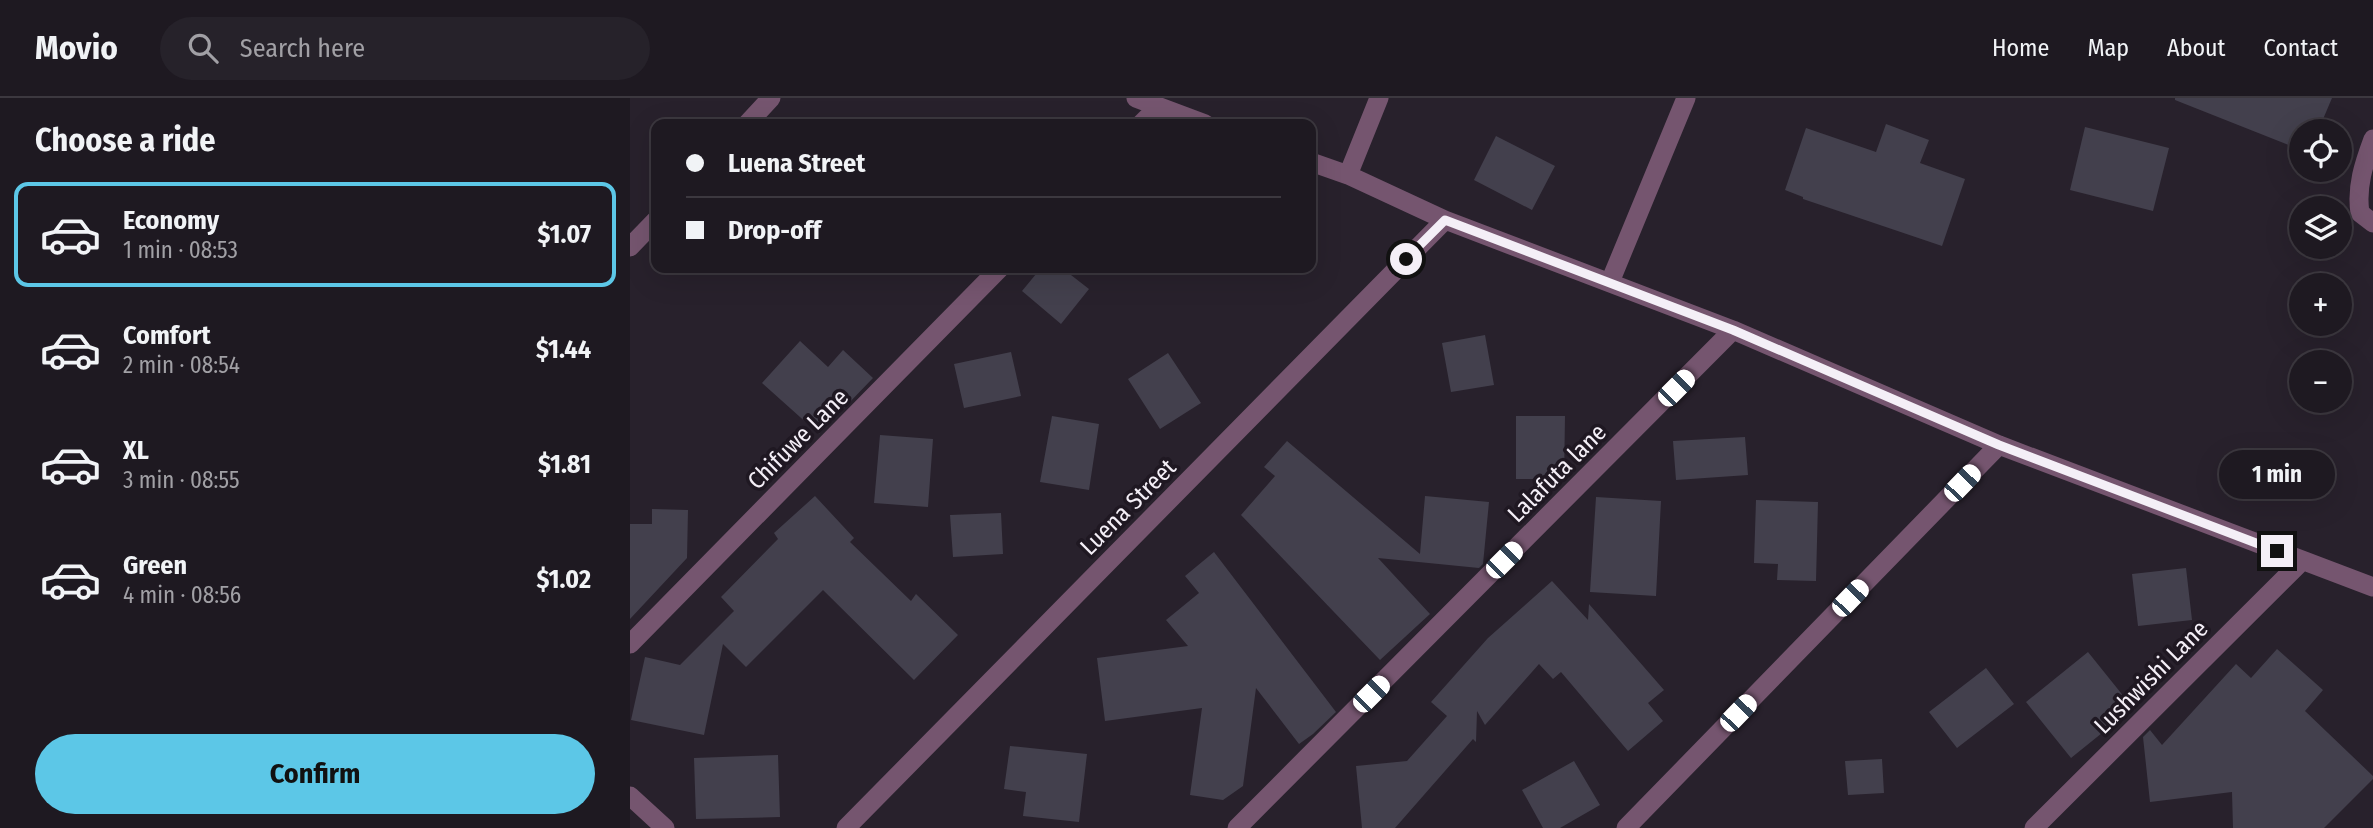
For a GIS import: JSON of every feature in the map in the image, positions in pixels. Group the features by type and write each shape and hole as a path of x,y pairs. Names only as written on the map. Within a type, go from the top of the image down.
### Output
{"street":[{"path":"752,119 771,98"},
{"path":"1136,98 1191,119"},
{"path":"1348,175 1379,98"},
{"path":"1610,282 1686,98"},
{"path":"1146,119 1158,107"},
{"path":"2373,139 2357,194 2360,213 2373,223"},
{"path":"1316,164 1348,175 1445,220 1733,330 1999,445 2373,587"},
{"name":"Luena Street","path":"846,828 1445,220"},
{"path":"630,247 651,225"},
{"name":"Chifuwe Lane","path":"630,644 995,273"},
{"name":"Lalafuta lane","path":"1237,828 1733,330"},
{"path":"1626,828 1999,445"},
{"name":"Lushwishi Lane","path":"2034,828 2302,561"},
{"path":"630,796 665,828"}],"building":[{"path":"2332,98 2323,119 2289,119 2289,145 2175,100"},
{"path":"1886,124 1929,140 1920,163 1965,179 1942,246 1803,199 1785,190 1806,128 1876,152"},
{"path":"2085,127 2169,148 2153,211 2070,190"},
{"path":"1496,136 1555,166 1532,210 1474,180"},
{"path":"1037,273 1068,273 1089,289 1061,324 1022,291"},
{"path":"1485,335 1494,385 1451,392 1442,343"},
{"path":"800,341 828,367 843,350 873,378 819,434 762,383"},
{"path":"1011,352 1021,396 964,408 954,364"},
{"path":"1168,353 1201,403 1160,429 1128,379"},
{"path":"1052,416 1099,424 1089,490 1040,482"},
{"path":"1516,416 1565,416 1564,479 1516,479"},
{"path":"880,435 933,439 928,507 874,503"},
{"path":"1745,437 1748,475 1676,480 1673,441"},
{"path":"1287,441 1420,554 1425,496 1489,502 1483,564 1479,568 1378,558 1430,614 1380,660 1241,515 1275,476 1264,467"},
{"path":"815,496 854,538 850,542 911,601 916,594 958,635 914,680 823,590 746,667 723,644 704,735 631,720 645,657 680,665 734,611 721,597 778,539 774,533"},
{"path":"1596,497 1661,501 1656,596 1590,592"},
{"path":"1756,500 1818,502 1816,581 1777,580 1778,564 1754,563"},
{"path":"652,509 688,510 687,558 630,619 630,524 652,524"},
{"path":"1001,513 1003,554 953,557 950,515"},
{"path":"1214,552 1336,712 1299,744 1256,688 1243,786 1223,800 1190,795 1202,708 1105,721 1097,658 1188,646 1166,620 1199,593 1185,576"},
{"path":"2186,568 2192,620 2138,626 2132,574"},
{"path":"1552,581 1588,620 1589,604 1664,690 1648,703 1663,721 1628,751 1561,672 1553,679 1539,664 1485,725 1477,711 1476,742 1473,739 1395,828 1362,828 1356,766 1407,761 1447,716 1431,702 1488,638"},
{"path":"2277,649 2323,690 2305,711 2373,776 2373,779 2324,828 2233,828 2232,792 2150,802 2143,737 2150,730 2162,745 2236,664 2251,678"},
{"path":"2088,652 2133,708 2071,758 2026,702"},
{"path":"1986,668 2014,704 1957,748 1929,712"},
{"path":"1010,746 1087,754 1079,822 1023,816 1026,792 1004,789"},
{"path":"778,755 780,817 696,819 694,758"},
{"path":"1882,759 1884,793 1848,795 1845,761"},
{"path":"1574,761 1600,805 1560,828 1543,828 1522,790"}],"route":[{"path":"1406,259 1445,220 1733,330 1999,445 2277,551"}]}
